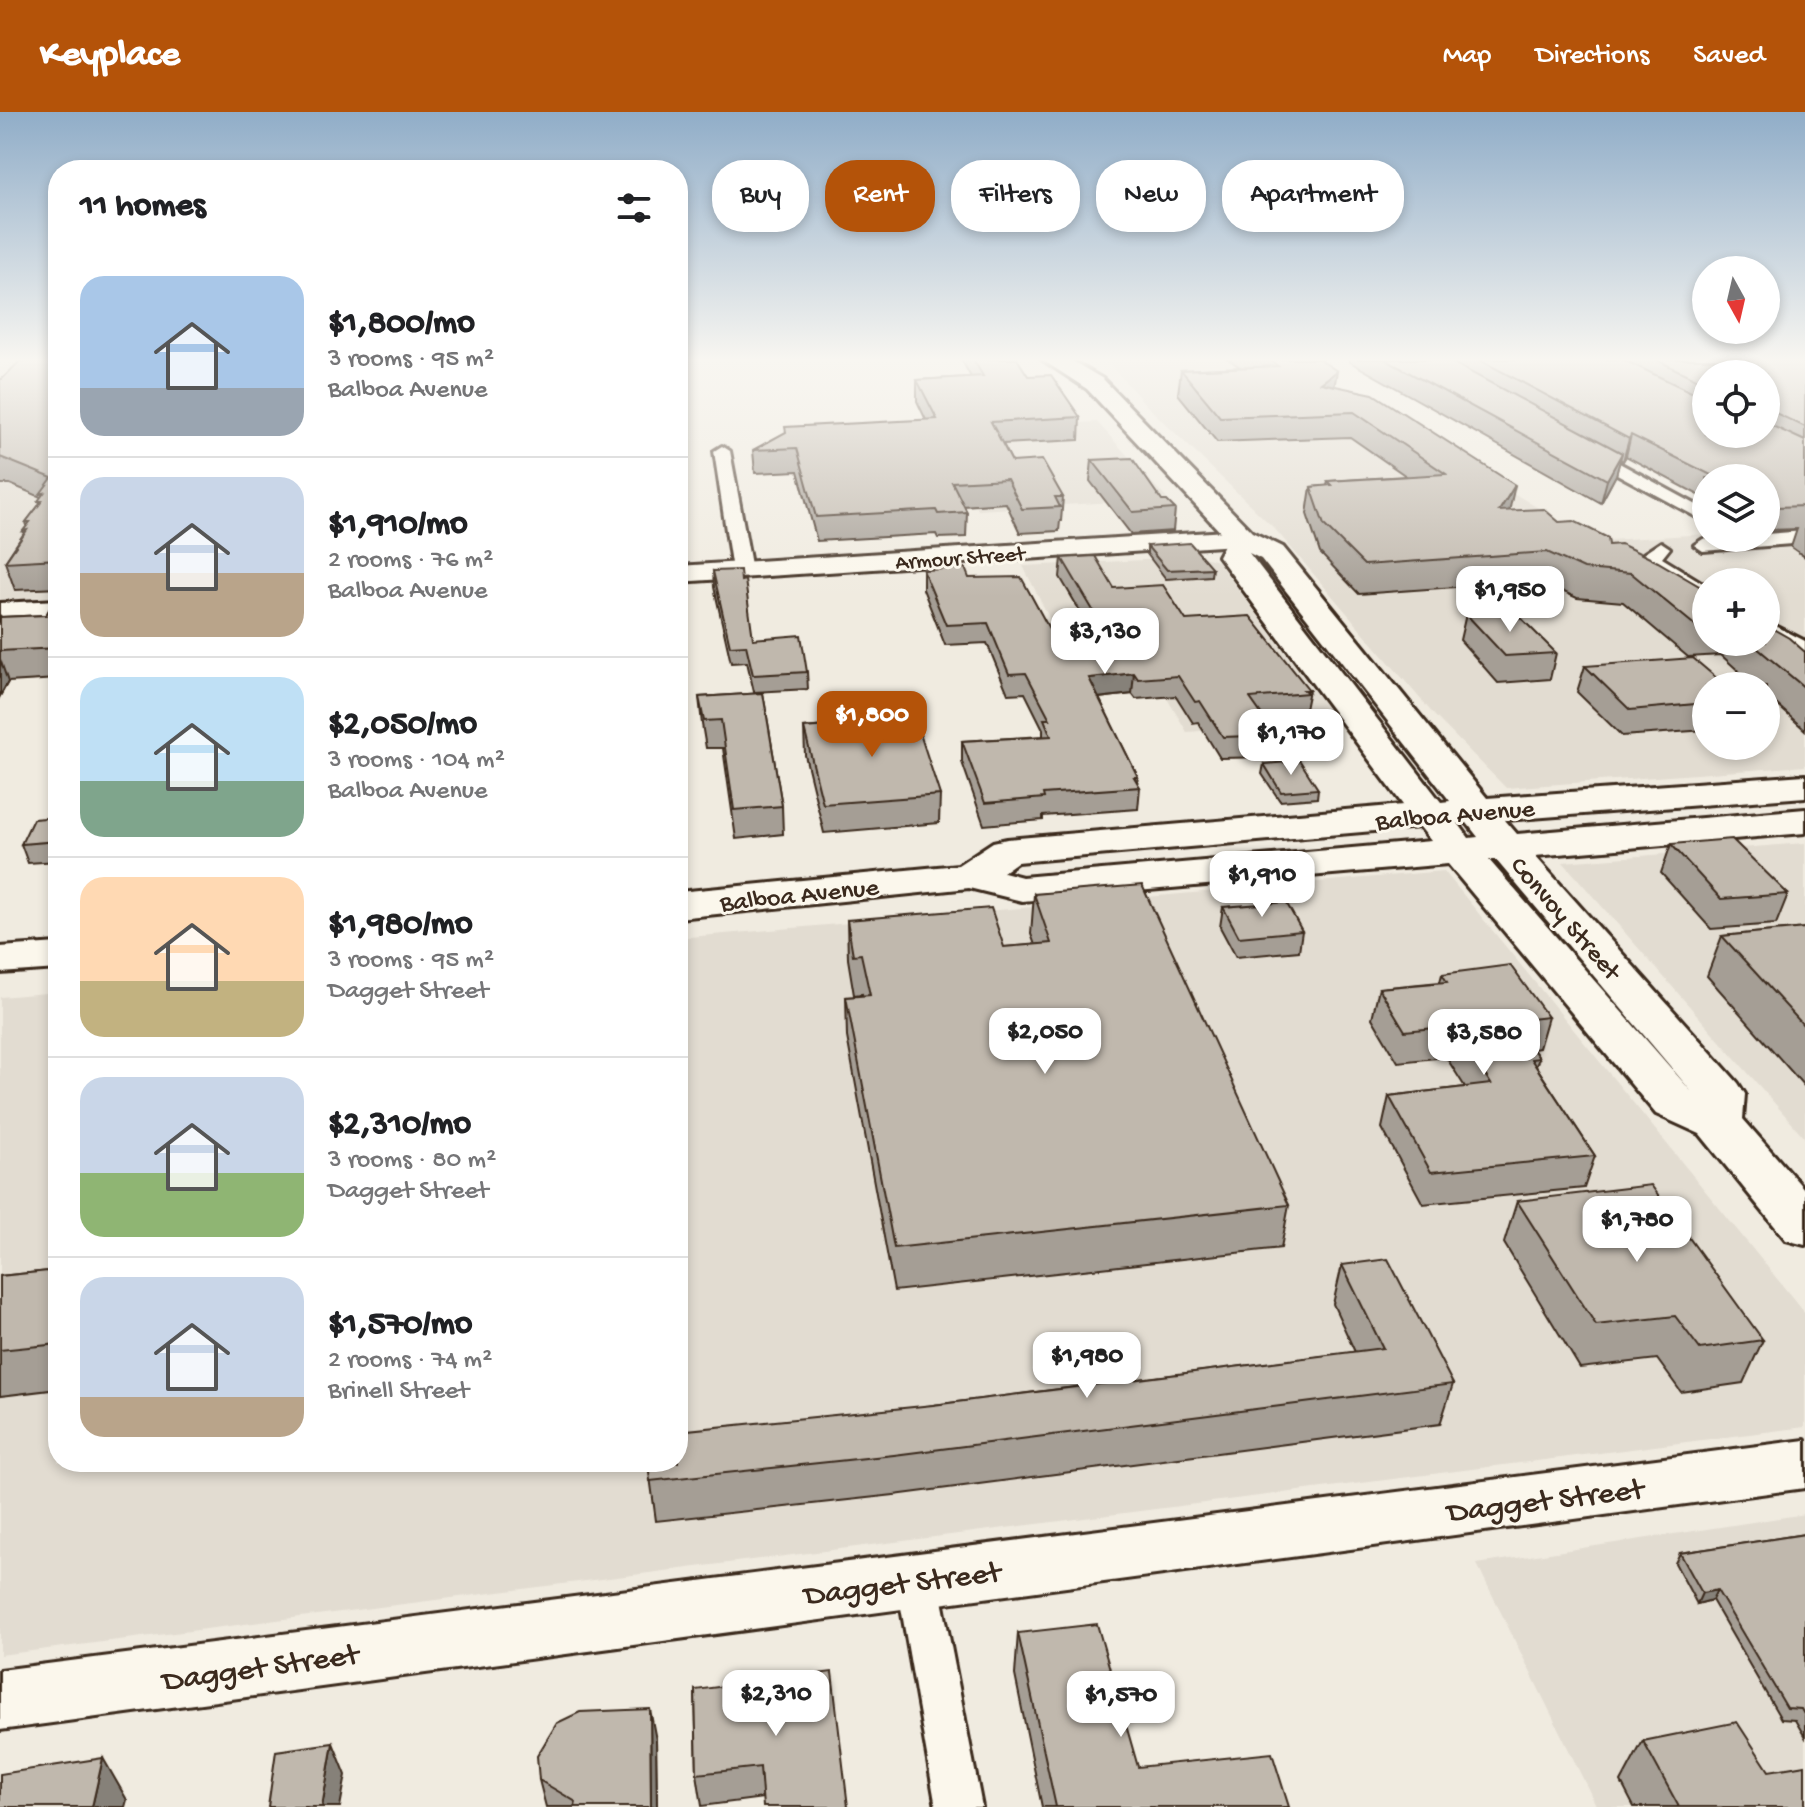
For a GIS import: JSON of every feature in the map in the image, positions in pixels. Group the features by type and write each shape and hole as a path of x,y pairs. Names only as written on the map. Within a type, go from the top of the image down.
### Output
{"main road":[{"name":"Convoy Street","path":"1147,438 1242,538 1272,553 1505,845 1721,1094 1718,1122"},
{"name":"Convoy Street","path":"1242,538 1233,556 1280,613 1443,831 1673,1102 1718,1122 1805,1226"},
{"name":"Balboa Avenue","path":"1443,831 1478,810 1805,786"},
{"name":"Balboa Avenue","path":"688,904 969,876 1022,889 1443,831 1505,845 1805,821"},
{"path":"0,960 48,957"}],"street":[{"path":"1564,438 1692,509"},
{"path":"722,451 742,570"},
{"path":"1780,538 1805,537"},
{"name":"Armour Street","path":"688,573 1242,538"},
{"path":"1657,555 1692,582"},
{"path":"0,612 48,610"},
{"path":"1780,635 1805,650"},
{"name":"Dagget Street","path":"0,1700 1805,1464"},
{"path":"917,1579 959,1807"}],"shaded area":[{"path":"0,438 48,438 48,599 0,602"},
{"path":"941,438 1112,438 1167,499 978,510"},
{"path":"1180,438 1422,438 1593,541 1692,535 1692,552 1780,552 1780,529 1805,527 1805,766 1506,788 1435,716 1274,528"},
{"path":"1204,557 1217,561 1336,721 1187,732 1150,670 1078,675 1023,566"},
{"path":"1805,843 1805,1138 1563,862"},
{"path":"1444,871 1805,1313 1805,1427 0,1655 0,997 48,993 48,1472 688,1472 688,937"},
{"path":"1805,1514 1805,1807 1597,1807 1477,1564"}],"building":[{"path":"0,438 48,438 48,476 0,457"},
{"path":"775,438 999,438 1012,462 1042,460 1063,497 1055,497 1060,507 1022,509 1007,479 952,482 967,512 938,514 936,510 816,517 797,448 753,450"},
{"path":"1393,438 1442,438 1515,485 1499,511 1544,509 1559,522 1574,521 1608,538 1609,545 1621,544 1692,582 1692,623 1631,573 1584,569 1547,552 1364,565 1324,525 1311,487 1332,485 1328,481 1446,474"},
{"path":"1530,438 1594,438 1622,453 1607,480"},
{"path":"1637,438 1692,438 1692,448 1780,448 1780,438 1799,438 1805,441 1805,506 1780,507 1780,464 1692,466"},
{"path":"1132,458 1162,501 1167,501 1175,509 1133,512 1092,460"},
{"path":"48,483 48,560 5,562 27,530 23,531 30,522 26,522 42,501 38,501 44,493 40,494"},
{"path":"1190,543 1212,568 1167,570 1147,546"},
{"path":"1095,556 1114,588 1163,585 1186,620 1250,616 1309,690 1304,690 1308,693 1250,698 1276,735 1223,737 1200,701 1195,702 1178,676 1138,679 1134,673 1089,678 1138,777 1134,777 1140,787 1043,794 1044,798 985,803 962,741 1051,736 1044,719 1050,719 1026,673 1009,674 988,623 946,625 923,570 965,568 969,578 1021,577 1065,658 1119,654 1062,558"},
{"path":"740,570 741,581 745,580 753,639 801,635 807,672 753,675 746,645 730,646 713,571"},
{"path":"1514,611 1556,653 1505,656 1466,614"},
{"path":"48,612 48,649 0,651 0,617 46,615"},
{"path":"1780,633 1805,652 1805,688 1767,656 1780,656"},
{"path":"1693,658 1710,672 1692,672 1692,704 1630,710 1585,666"},
{"path":"763,693 782,806 734,810 721,720 704,721 699,697"},
{"path":"912,709 940,795 823,804 804,728 863,723 860,712"},
{"path":"1300,761 1318,789 1281,792 1264,764"},
{"path":"48,818 48,842 21,844 33,819"},
{"path":"1732,839 1788,894 1721,899 1671,844"},
{"path":"1142,885 1289,1205 894,1248 846,997 870,995 861,954 853,955 847,920 991,908 1004,947 1051,943 1034,894"},
{"path":"1286,902 1302,931 1239,937 1223,907"},
{"path":"1805,928 1805,1027 1722,936"},
{"path":"1510,965 1548,1017 1513,1021 1539,1058 1531,1059 1595,1156 1431,1172 1389,1096 1491,1084 1454,1026 1405,1031 1379,988 1447,982 1442,974"},
{"path":"1651,1185 1763,1340 1700,1349 1675,1316 1596,1325 1517,1201"},
{"path":"1388,1259 1453,1384 894,1455 650,1481 649,1472 688,1472 688,1430 933,1405 1383,1348 1342,1265"},
{"path":"48,1271 48,1345 0,1350 0,1276"},
{"path":"1805,1534 1805,1716 1801,1709 1787,1708 1717,1590 1702,1593 1680,1553"},
{"path":"1097,1624 1138,1767 1272,1753 1289,1807 1056,1807 1018,1633"},
{"path":"832,1672 848,1807 763,1807 760,1767 697,1774 695,1690"},
{"path":"650,1709 651,1807 575,1807 576,1802 539,1780 537,1756 557,1723 580,1712"},
{"path":"1737,1722 1769,1771 1805,1765 1805,1807 1679,1807 1643,1741"},
{"path":"333,1743 322,1807 268,1807 276,1751"},
{"path":"103,1758 92,1807 0,1807 0,1774"}]}
